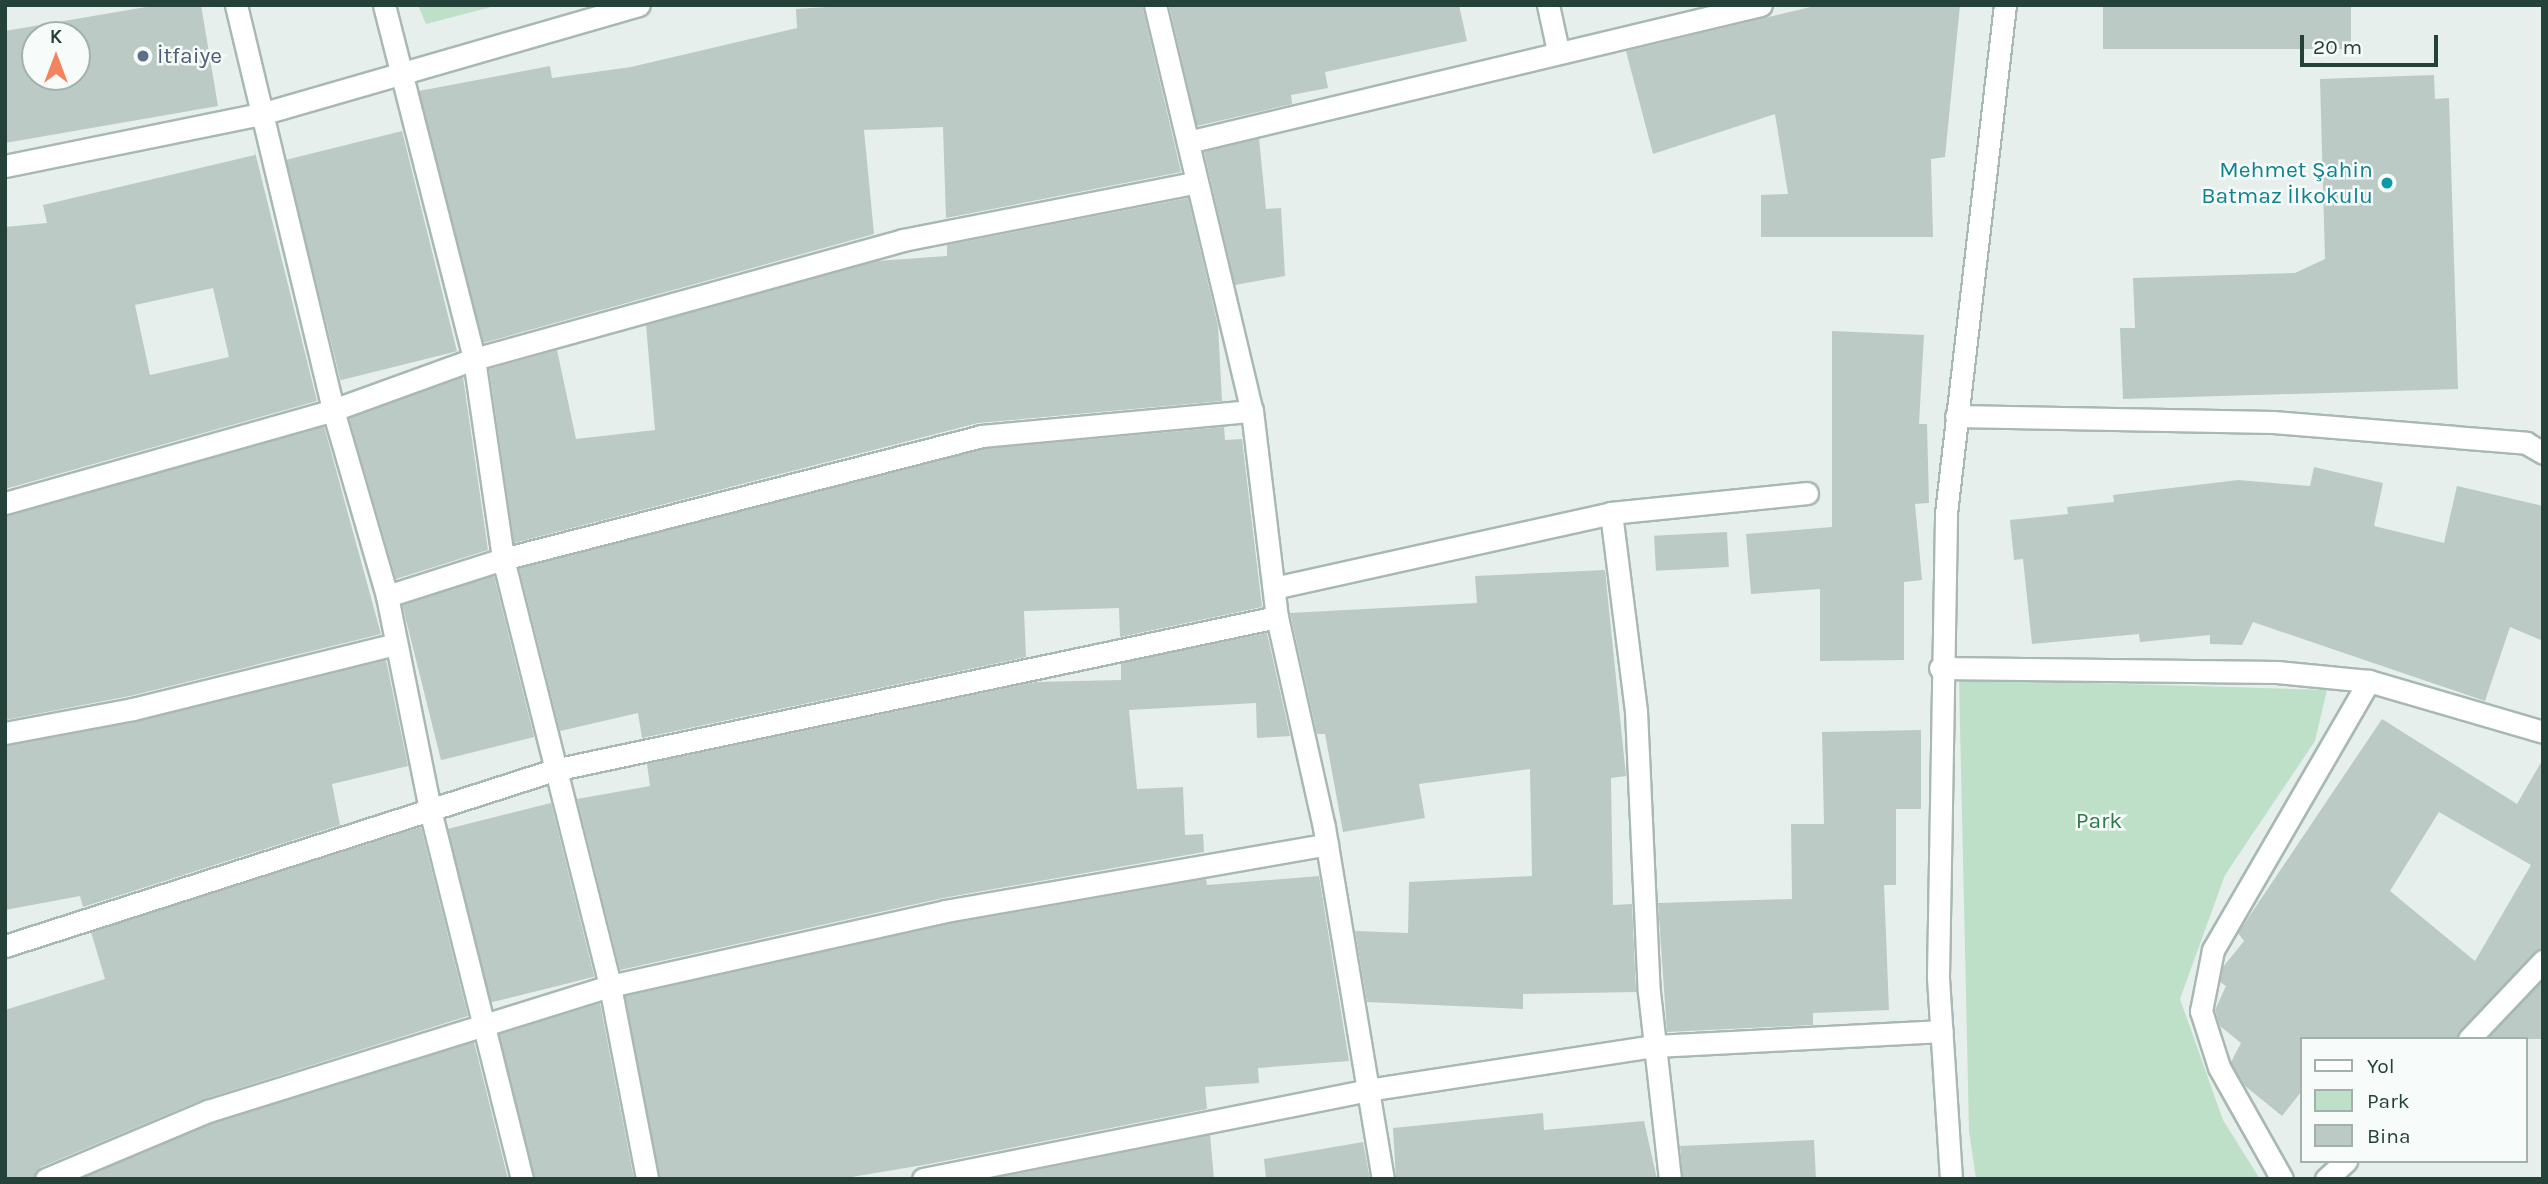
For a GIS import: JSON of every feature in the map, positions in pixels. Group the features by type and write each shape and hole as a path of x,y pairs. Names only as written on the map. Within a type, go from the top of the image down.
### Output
{"street":[{"path":"236,5 333,410 387,596 430,810 522,1179"},
{"path":"384,5 474,359 503,559 610,986 647,1179"},
{"path":"5,166 261,114 399,72 639,5"},
{"path":"1155,5 1188,142 1194,183 1252,411 1277,617 1327,844 1383,1179"},
{"path":"1548,5 1558,51"},
{"path":"1188,142 1558,51 1761,5"},
{"path":"1951,1179 1942,1031 1940,668 1956,416 2006,5"},
{"path":"5,503 333,410 474,359 903,240 1194,183"},
{"path":"387,596 503,559 981,436 1252,411"},
{"path":"1956,416 2273,422 2526,443 2543,453"},
{"path":"1274,588 1611,513 1807,493"},
{"path":"1611,513 1636,711 1656,1046 1670,1179"},
{"path":"5,946 554,770 1277,617"},
{"path":"5,733 133,709 395,643"},
{"path":"1940,668 2277,672 2369,681 2543,732"},
{"path":"2282,1179 2219,1067 2201,1011 2213,950 2369,681"},
{"path":"46,1179 208,1111 483,1028 610,986 945,911 1327,844"},
{"path":"2471,1037 2543,961"},
{"path":"923,1179 1367,1090 1656,1046 1942,1031"},
{"path":"2326,1179 2344,1163"}],"green space":[{"path":"418,5 499,5 426,24"},
{"name":"Park","path":"1959,679 2327,690 2315,741 2225,875 2180,999 2223,1120 2260,1179 1976,1179 1969,1131"}],"building":[{"name":"İtfaiye","path":"158,5 201,5 218,106 5,143 5,31 21,28 21,91 91,91 91,21 64,21"},
{"path":"858,5 1142,5 1181,172 946,218 943,127 864,130 874,234 483,343 419,91 550,66 552,78 631,67 797,28 796,9"},
{"path":"1169,5 1459,5 1467,41 1325,72 1328,88 1291,95 1292,104 1197,126"},
{"path":"1819,5 1960,5 1945,157 1931,159 1933,237 1761,237 1761,195 1788,194 1775,114 1653,154 1626,51"},
{"path":"2103,5 2351,5 2351,49 2103,49"},
{"name":"Mehmet Şahin Batmaz İlkokulu","path":"2434,75 2435,99 2449,98 2458,389 2123,399 2120,328 2135,328 2133,278 2295,273 2325,259 2320,79"},
{"path":"402,131 457,351 340,380 286,160"},
{"path":"1259,138 1266,209 1281,208 1285,276 1235,285 1204,152"},
{"path":"254,148 317,401 5,489 5,227 47,223 43,205 255,155","holes":["213,288 229,357 150,375 135,305"]},
{"path":"1188,198 1218,326 1222,401 978,423 514,543 489,369 557,350 576,439 655,430 646,325 877,261 947,256 947,245"},
{"path":"1832,331 1924,335 1919,424 1927,424 1929,503 1915,504 1922,580 1904,582 1904,660 1820,661 1820,589 1751,594 1746,534 1832,527"},
{"path":"463,377 488,550 396,579 349,418"},
{"path":"324,426 381,634 130,696 5,720 5,516"},
{"path":"1224,427 1225,440 1242,439 1262,607 1120,637 1119,608 1024,611 1026,657 642,738 638,713 560,731 519,568 983,449"},
{"path":"2314,467 2383,483 2374,526 2444,543 2457,486 2543,506 2543,641 2510,627 2485,701 2253,622 2242,645 2210,644 2210,635 2140,642 2139,634 2032,644 2023,559 2014,560 2010,520 2068,514 2067,507 2114,502 2113,495 2238,480 2310,486"},
{"path":"1727,532 1729,567 1656,571 1654,536"},
{"path":"1605,570 1626,776 1611,778 1613,905 1632,904 1636,992 1523,994 1523,1009 1367,1002 1355,931 1408,933 1409,882 1532,876 1530,769 1419,784 1425,818 1343,832 1325,734 1317,734 1290,613 1477,603 1475,576"},
{"path":"494,576 534,737 441,760 401,599"},
{"path":"1267,633 1290,736 1257,738 1256,703 1129,710 1137,789 1183,787 1185,835 1203,834 1204,852 943,898 620,970 577,799 650,786 647,764 1035,682 1121,680 1121,663"},
{"path":"386,660 408,766 332,784 340,825 83,907 80,896 5,910 5,746 135,722"},
{"path":"2382,719 2517,804 2543,759 2543,948 2458,1037 2300,1037 2300,1093 2282,1116 2244,1085 2231,1062 2241,1043 2220,1026 2215,1010 2226,986 2220,982 2223,967 2244,941 2238,933","holes":["2439,812 2531,865 2475,961 2390,891"]},
{"path":"1921,730 1921,809 1896,809 1896,885 1884,885 1889,1010 1813,1013 1813,1025 1667,1032 1658,903 1792,899 1791,824 1824,824 1822,732"},
{"path":"551,803 594,977 490,1003 447,829"},
{"path":"421,827 468,1016 204,1099 41,1167 33,1179 5,1179 5,1010 105,979 91,932"},
{"path":"1319,876 1349,1061 1258,1068 1259,1083 1205,1087 1207,1109 929,1164 840,1179 660,1179 625,996 948,924 1206,879 1207,885"},
{"path":"2543,980 2543,1039 2489,1037"},
{"path":"600,1003 634,1179 535,1179 499,1034"},
{"path":"474,1042 508,1179 80,1179 213,1123"},
{"path":"1543,1113 1544,1130 1644,1121 1657,1179 1396,1179 1393,1128"},
{"path":"1210,1135 1214,1179 991,1179"},
{"path":"1814,1140 1816,1179 1683,1179 1680,1146"},
{"path":"1363,1142 1370,1179 1266,1179 1264,1159"}],"place":[{"name":"İtfaiye","path":"143,56"},
{"name":"Mehmet Şahin Batmaz İlkokulu","path":"2387,183"}]}
